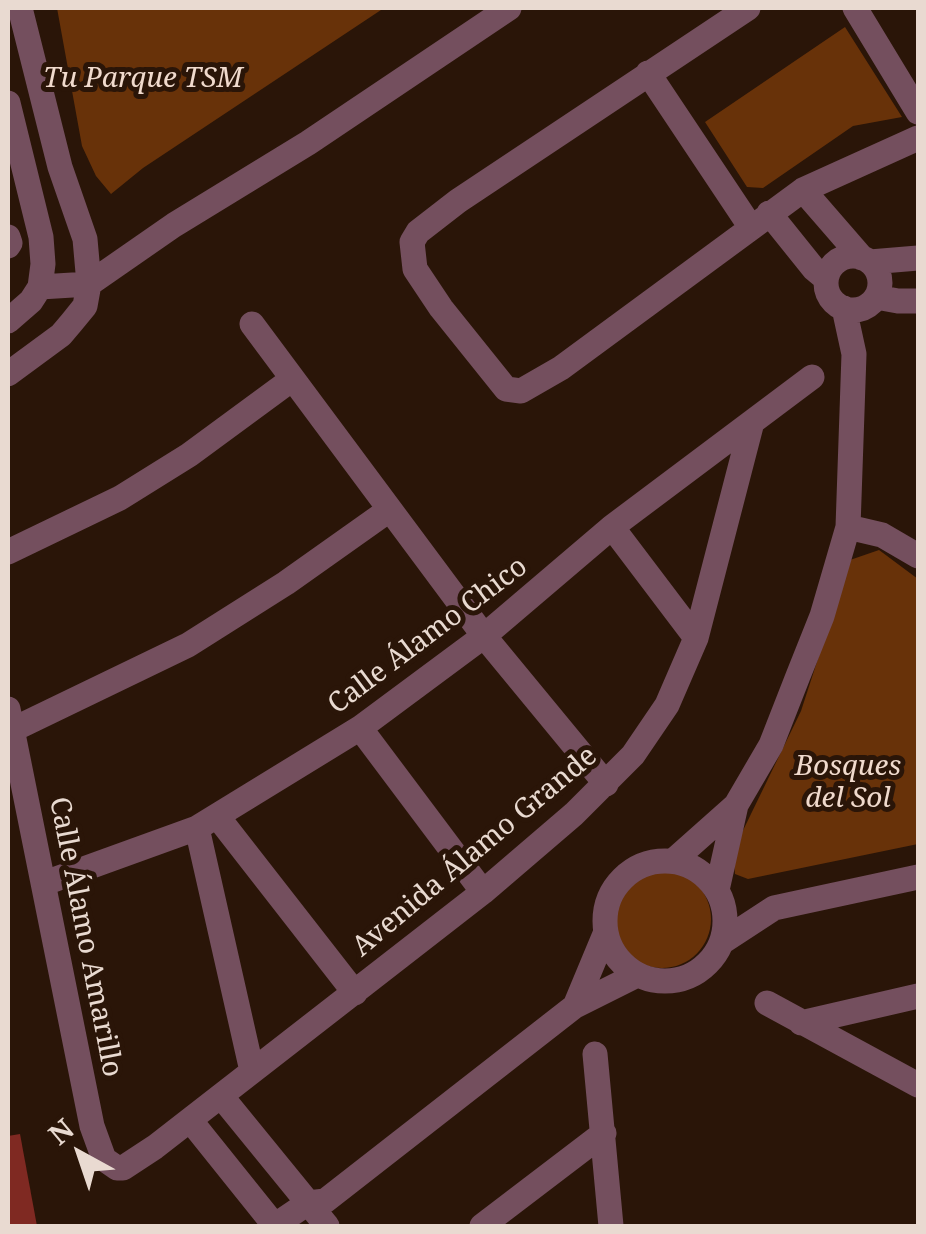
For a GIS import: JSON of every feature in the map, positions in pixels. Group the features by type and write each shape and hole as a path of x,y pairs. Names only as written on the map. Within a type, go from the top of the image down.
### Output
{"street":[{"path":"20,8 60,168 85,239 87,295"},
{"path":"8,374 60,335 87,295 174,225 308,143 510,8"},
{"path":"748,8 429,222 412,242 415,270 506,389 514,392 531,386 803,190 918,138"},
{"path":"856,8 918,112"},
{"path":"648,73 759,220 826,279"},
{"path":"8,102 41,237 43,264 40,287 31,301 8,321"},
{"path":"719,895 736,805 778,728 822,616 848,527 854,354 862,304 879,278 803,190"},
{"path":"8,237 8,246"},
{"path":"918,258 844,258 829,270 826,279 828,294 862,304 918,301"},
{"path":"40,287 87,295"},
{"path":"252,324 484,636 606,784"},
{"name":"Calle Álamo Chico","path":"45,883 206,822 360,728 484,636 612,527 812,377"},
{"path":"8,552 156,476 291,380"},
{"name":"Avenida Álamo Grande","path":"117,1168 135,1162 482,892 606,784 652,730 682,675 696,638 752,422"},
{"path":"10,720 188,646 390,510"},
{"path":"612,527 696,638"},
{"path":"848,527 882,535 918,556"},
{"name":"Calle Álamo Amarillo","path":"10,720 92,1126 104,1158 117,1168"},
{"path":"360,728 482,892"},
{"path":"673,861 736,805"},
{"path":"206,822 355,992"},
{"path":"206,822 252,1071"},
{"path":"576,1006 606,934 606,908 616,885 636,868 673,861 691,866 706,876 719,895 726,920 715,955 694,974 666,982 637,975 617,958 606,934"},
{"path":"722,942 774,908 918,877"},
{"path":"719,895 774,908"},
{"path":"190,1120 275,1226 317,1215 576,1006 637,975"},
{"path":"802,1022 918,996"},
{"path":"767,1003 918,1085"},
{"path":"595,1054 612,1226"},
{"path":"221,1096 317,1215"},
{"path":"482,1226 604,1133"}],"green space":[{"name":"Tu Parque TSM","path":"57,8 384,8 143,168 111,194 96,176 82,146"},
{"path":"845,27 902,117 853,126 763,188 747,187 705,122"},
{"name":"Bosques del Sol","path":"879,550 918,579 918,844 748,879 735,874 733,851 801,711 850,560"},
{"path":"662,870 681,874 697,884 707,900 711,919 707,938 697,954 681,964 662,968 643,964 627,954 617,938 613,919 617,900 627,884 643,874"}],"building":[{"path":"20,1134 37,1226 8,1226 8,1136"}]}
